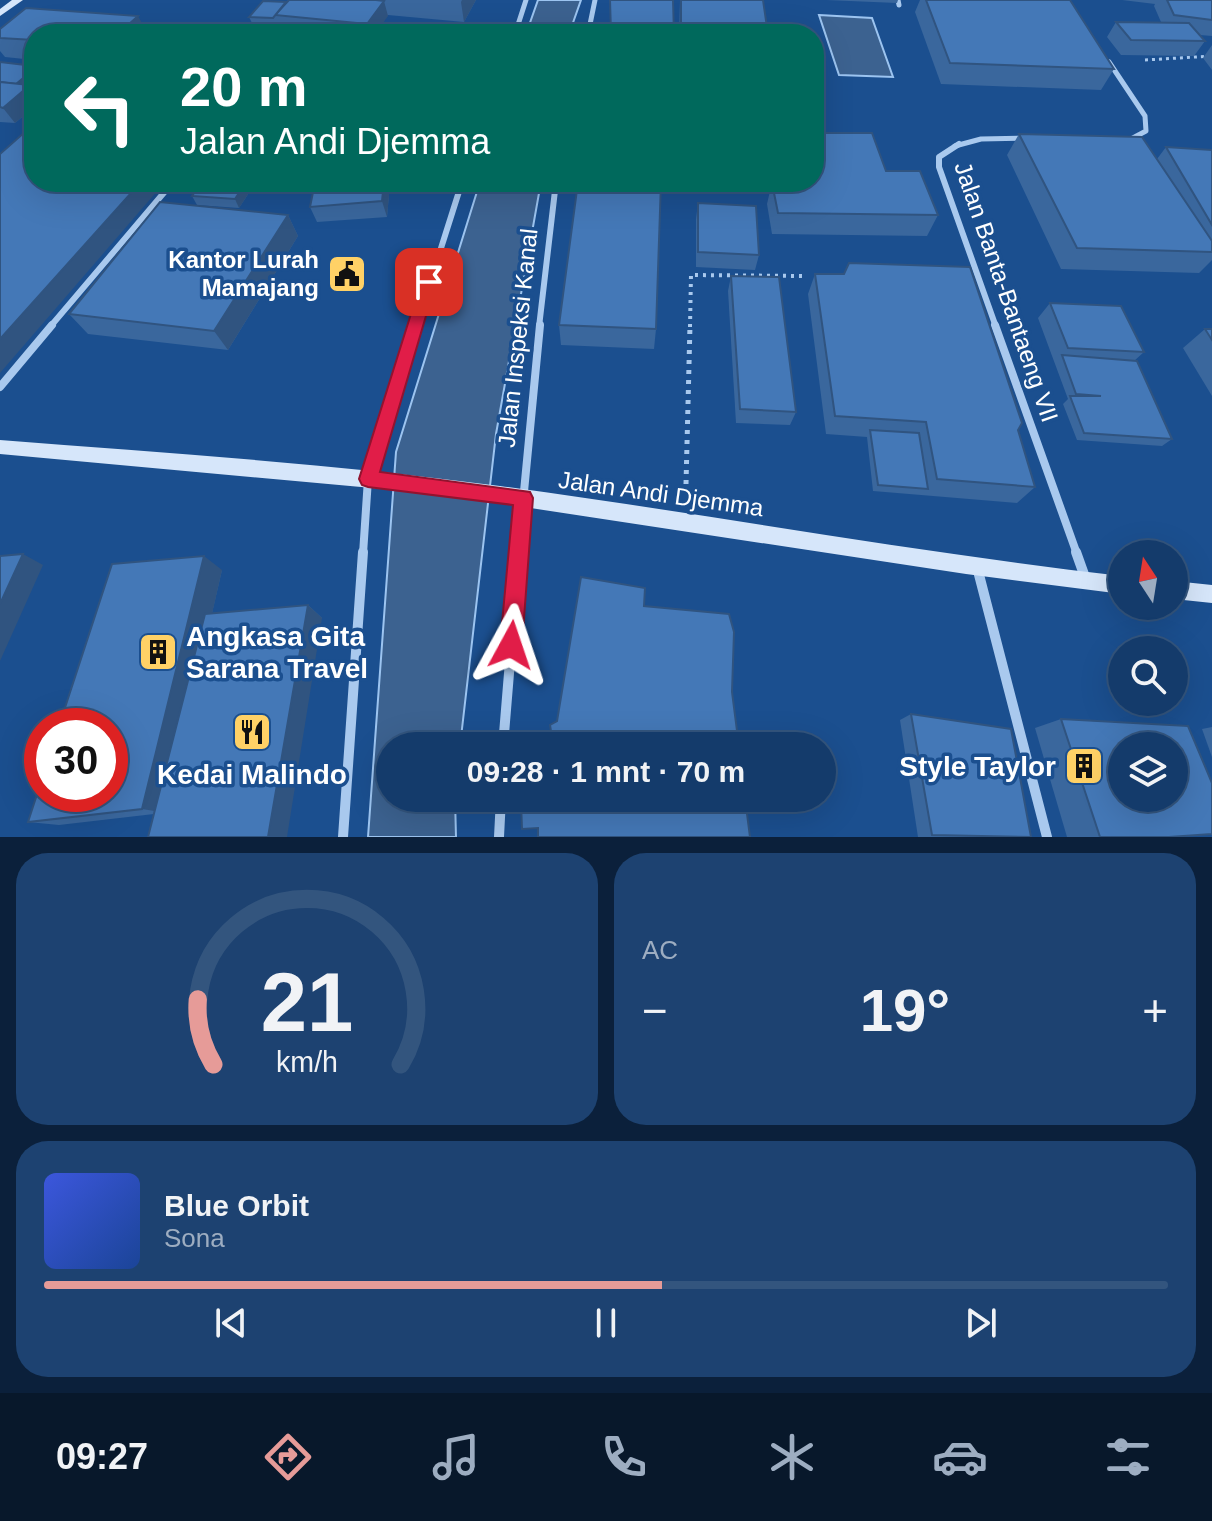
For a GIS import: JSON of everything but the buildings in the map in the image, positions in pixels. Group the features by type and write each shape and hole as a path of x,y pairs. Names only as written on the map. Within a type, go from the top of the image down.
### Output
{"main road":[{"path":"0,13 18,0"},
{"name":"Jalan Andi Djemma","path":"0,447 368,479 497,494 1108,583"},
{"path":"1188,591 1212,594"}],"street":[{"path":"518,24 526,0"},
{"path":"590,24 595,0"},
{"path":"1109,62 1145,116 1146,131 1136,138 1118,142"},
{"name":"Jalan Banta-Bantaeng VII","path":"1042,140 982,138 964,142 946,150 939,157 939,167 1086,581"},
{"path":"0,387 165,192"},
{"path":"343,837 368,479 459,192"},
{"name":"Jalan Inspeksi Kanal","path":"504,732 523,498 554,192"},
{"path":"977,566 1047,837"},
{"path":"499,837 500,812"}],"path":[{"path":"1109,62 1212,56"},
{"path":"685,521 691,275 804,276"}],"water":[{"path":"538,0 581,0 573,24 530,24"},
{"path":"819,15 872,18 893,77 839,75"},
{"path":"477,192 539,192 496,434 462,732 376,732 376,812 455,812 456,837 368,837 396,452"}],"place":[{"name":"Kantor Lurah Mamajang","path":"347,274"},
{"name":"Angkasa Gita Sarana Travel","path":"158,652"},
{"name":"Kedai Malindo","path":"252,732"},
{"name":"Style Taylor","path":"1084,766"}],"route":[{"path":"429,282 368,479 523,498 511,645"}]}
